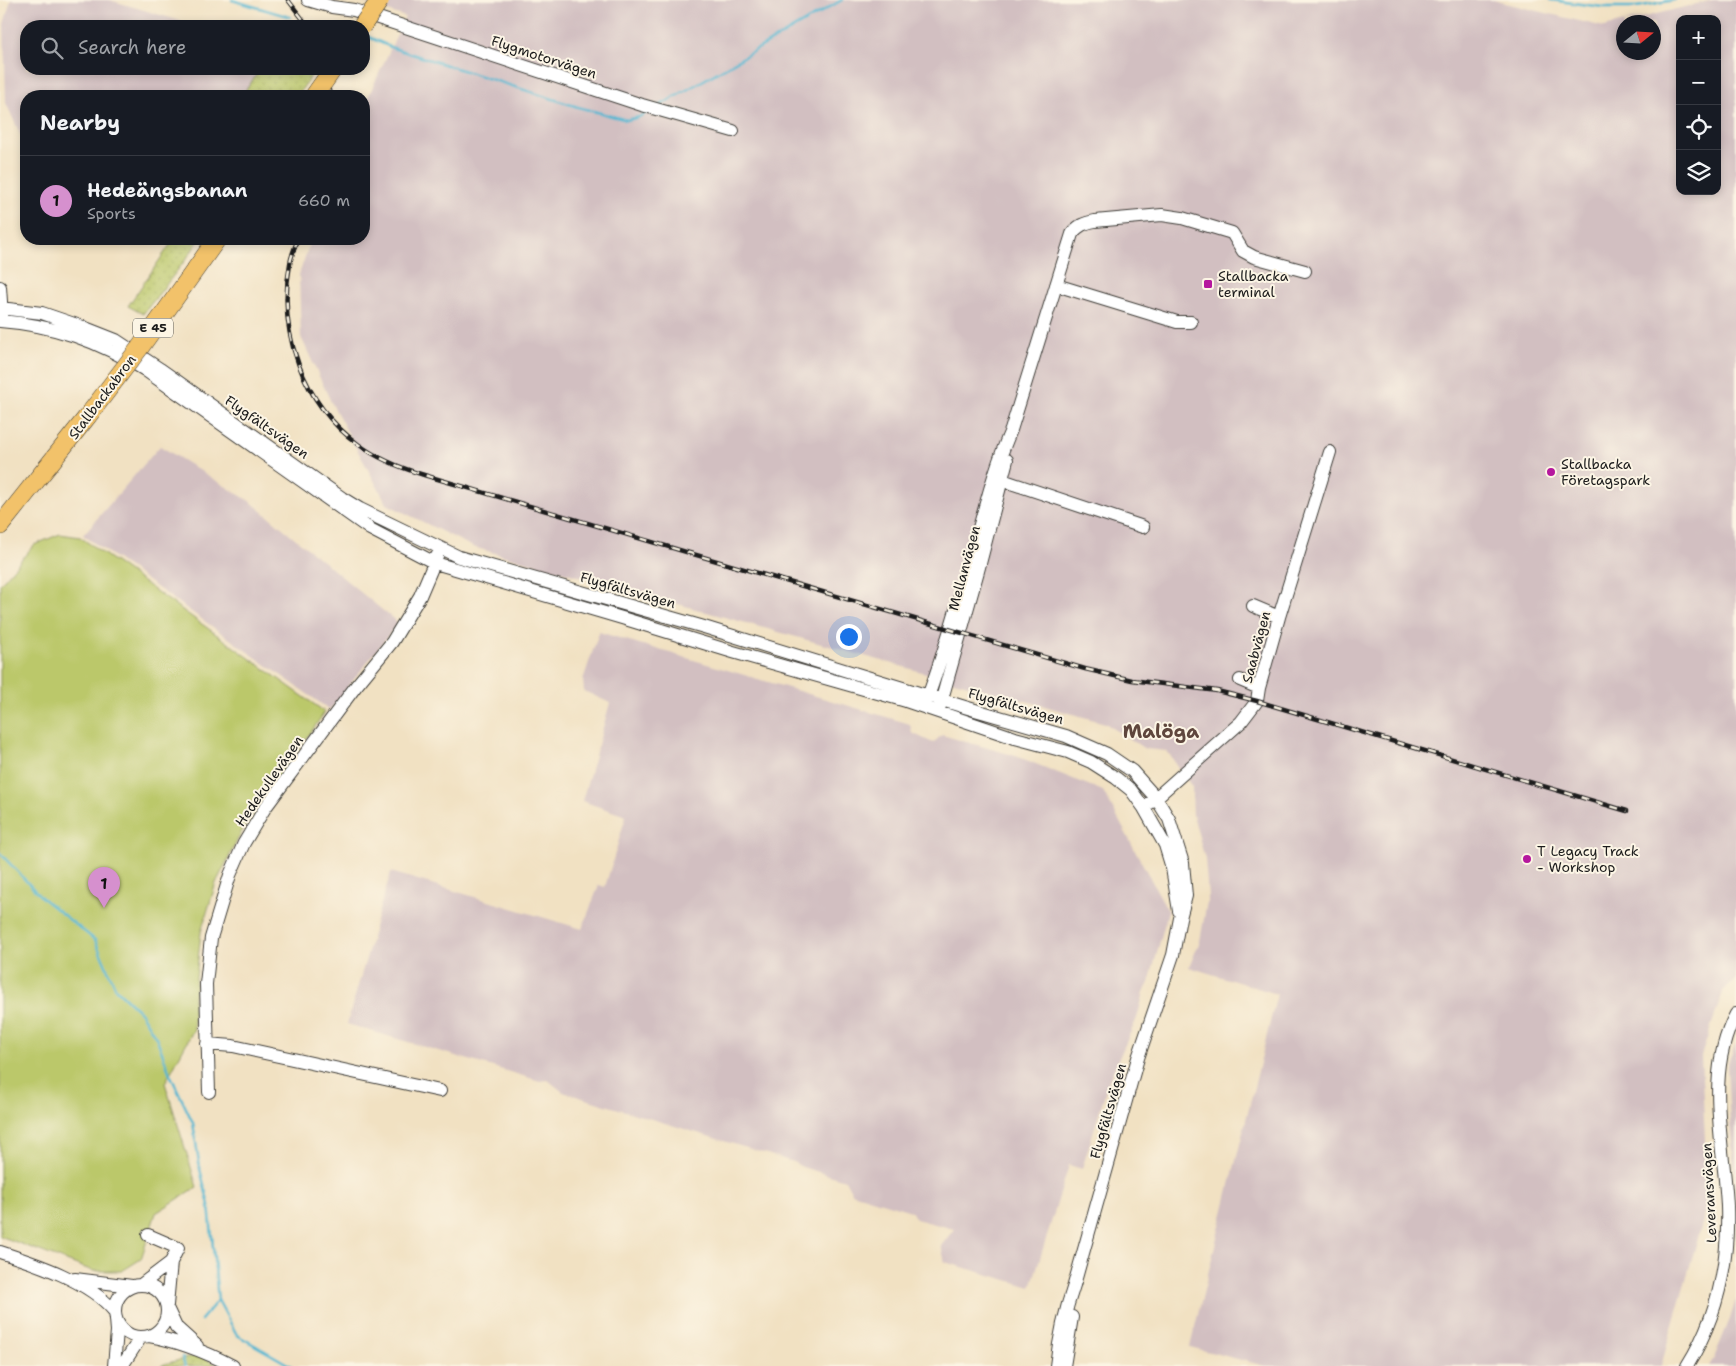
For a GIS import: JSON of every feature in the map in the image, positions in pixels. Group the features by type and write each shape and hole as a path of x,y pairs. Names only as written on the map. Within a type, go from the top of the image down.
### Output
{"highway":[{"path":"366,20 380,0"},
{"path":"318,90 329,75"},
{"name":"Stallbackabron","path":"0,526 141,346 212,245"}],"street":[{"name":"Flygmotorvägen","path":"308,0 332,7 347,4"},
{"name":"Flygmotorvägen","path":"329,0 347,4 642,105 733,131"},
{"name":"Mellanvägen","path":"938,712 1011,430 1072,234 1078,226 1095,221 1162,215 1182,218 1232,233 1243,251 1254,257 1305,271"},
{"path":"1056,284 1154,316 1177,322 1191,322"},
{"path":"0,287 1,321"},
{"name":"Flygfältsvägen","path":"1,308 23,310 51,316 116,340 360,509 459,557 631,606 926,701 938,712 1015,738 1068,752 1091,762 1131,790 1144,808 1165,845 1172,868 1180,918"},
{"name":"Flygfältsvägen","path":"1,321 60,330 119,354 145,370 370,529 435,563 732,652 926,701 942,700 1085,743 1107,754 1132,771 1156,798 1169,819 1183,863 1186,896 1173,955 1138,1058 1067,1305 1059,1338 1056,1366"},
{"name":"Saabvägen","path":"1144,808 1241,722 1257,701 1279,617 1330,452"},
{"name":"Mellanvägen","path":"926,701 998,479"},
{"path":"998,479 1143,527"},
{"name":"Hedekullevägen","path":"208,1092 206,984 211,938 225,889 244,843 265,808 356,686 392,642 420,596 435,563 439,548"},
{"path":"1253,606 1279,617"},
{"path":"1240,680 1260,688"},
{"name":"Leveransvägen","path":"1687,1366 1703,1339 1722,1280 1727,1243 1727,1206 1718,1076 1722,1048 1736,1014"},
{"path":"207,1044 233,1046 440,1092"},
{"path":"122,1366 145,1337 157,1332 163,1326 167,1307 171,1262 178,1248 148,1235"},
{"path":"0,1252 65,1277 100,1297 115,1315 125,1332 133,1336 178,1342 233,1366"},
{"path":"114,1366 117,1331 115,1315 119,1296 125,1290 137,1285 171,1262"},
{"path":"65,1277 150,1286 158,1290 164,1297 176,1326 202,1351"},
{"name":"Flygfältsvägen","path":"1064,1366 1074,1308 1074,1285"}],"shaded area":[{"path":"11,0 110,0 177,20 20,20 20,75 256,75 246,90 20,90 20,134 6,103 4,24"},
{"path":"357,0 1493,0 1604,27 1616,24 1616,60 1661,60 1661,15 1652,15 1713,0 1736,0 1736,979 1723,992 1701,1056 1708,1203 1661,1366 1265,1366 1190,1347 1277,994 1189,967 1200,941 1208,896 1205,859 1193,815 1192,787 1167,751 1145,749 1105,723 473,547 387,504 331,402 301,337 299,275 309,245 370,245 370,93 405,17"},
{"path":"160,446 251,502 398,623 330,710 83,535"},
{"path":"599,632 910,724 912,733 933,743 942,735 1016,756 1103,791 1168,911 1149,983 1144,992 1137,1018 1109,1080 1082,1169 1069,1165 1031,1287 945,1262 941,1246 954,1229 916,1219 911,1211 852,1193 845,1180 802,1167 793,1162 563,1092 548,1080 540,1081 347,1024 391,872 582,929 599,885 605,887 626,816 582,801 610,703 584,691 583,680"},
{"path":"1736,1043 1736,1185 1727,1065"},
{"path":"1736,1299 1736,1366 1709,1366 1730,1319"}],"green space":[{"path":"256,75 312,75 301,90 246,90"},
{"path":"170,245 196,245 143,314 128,306"},
{"path":"60,534 80,537 325,712 243,829 216,883 201,932 193,1006 194,1029 165,1083 197,1187 156,1213 141,1259 122,1271 93,1271 0,1236 0,584 34,545"},
{"path":"199,1355 219,1366 161,1366 164,1364"}],"waterway":[{"path":"232,0 290,17"},
{"path":"659,106 842,0"},
{"path":"1550,0 1603,7 1637,7 1674,0"},
{"path":"370,38 393,48 578,107 627,120 648,112"},
{"path":"0,853 42,898 95,940 116,989 140,1012 157,1039 170,1074 193,1123 200,1169 209,1205 218,1300 237,1335 291,1366"},
{"path":"201,1320 217,1301"},
{"path":"182,1357 185,1366"}],"railway":[{"path":"288,0 303,20"},
{"path":"326,75 329,90"},
{"path":"296,245 291,261 287,289 287,315 291,340 298,364 322,408 339,428 358,444 390,462 424,475 1085,669 1132,680 1217,691 1257,701 1627,811"}],"place":[{"name":"Stallbacka terminal","path":"1208,284"},
{"name":"Stallbacka Företagspark","path":"1551,472"},
{"name":"T Legacy Track - Workshop","path":"1527,859"},
{"name":"Hedeängsbanan","path":"104,908"}],"district":[{"name":"Malöga","path":"1161,731"}]}
